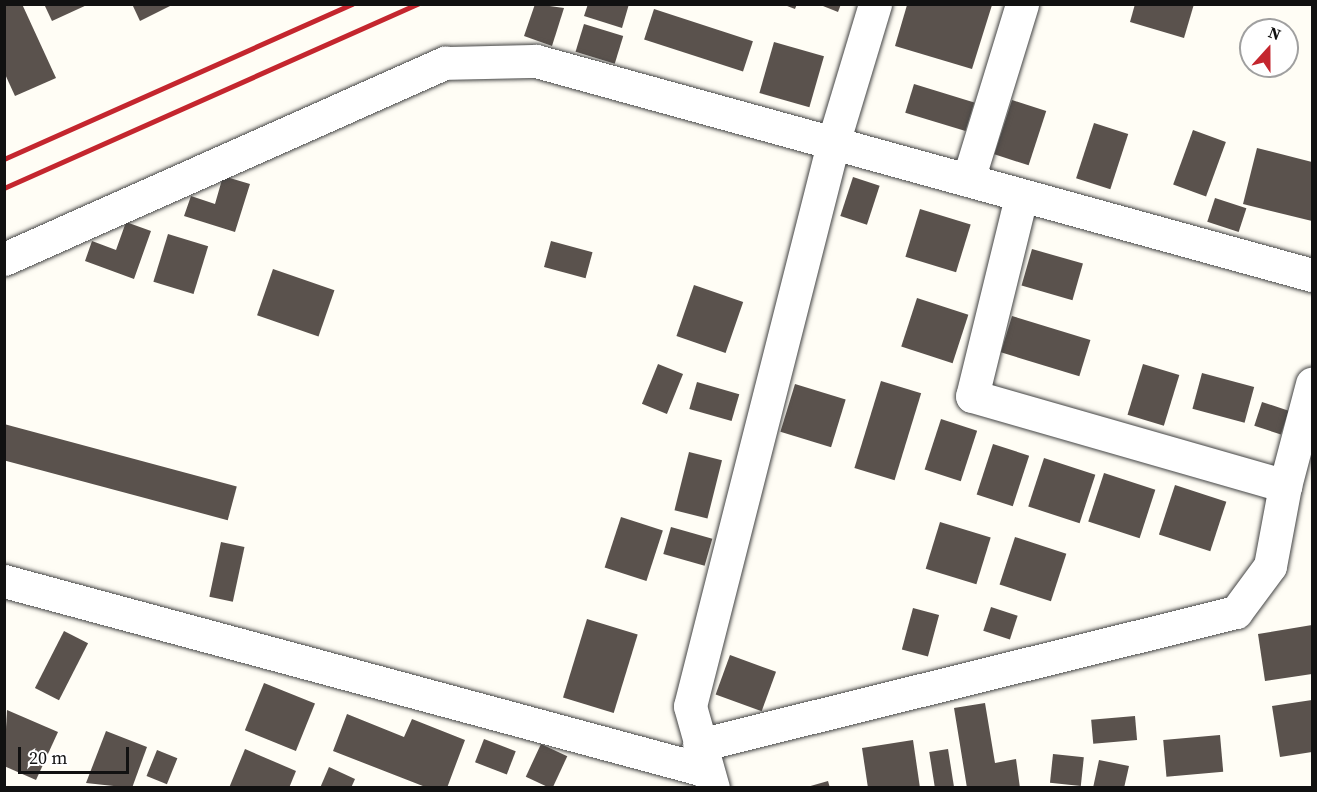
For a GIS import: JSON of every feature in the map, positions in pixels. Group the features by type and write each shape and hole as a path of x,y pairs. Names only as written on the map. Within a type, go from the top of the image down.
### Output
{"street":[{"path":"705,767 690,706 834,140 875,4"},
{"path":"968,180 1022,4"},
{"path":"4,259 445,63 536,61 834,140 1021,197 1312,275"},
{"path":"1021,197 972,396 1285,486"},
{"path":"4,580 705,767 1236,612 1270,566 1285,486 1312,384"}],"building":[{"path":"4,4 22,4 56,78 15,96 4,72"},
{"path":"44,4 89,4 52,21"},
{"path":"132,4 169,4 170,6 140,21"},
{"path":"535,4 564,8 552,46 524,36"},
{"path":"588,4 629,4 622,28 584,16"},
{"path":"782,4 797,4 795,9"},
{"path":"818,4 841,4 838,12"},
{"path":"1135,4 1194,4 1184,38 1130,22"},
{"path":"907,5 992,5 972,69 895,46"},
{"path":"654,9 753,41 743,72 644,39"},
{"path":"584,24 623,36 615,64 576,52"},
{"path":"774,42 824,56 809,107 759,93"},
{"path":"914,84 974,102 965,131 905,113"},
{"path":"1012,100 1046,111 1029,165 994,154"},
{"path":"1094,123 1128,134 1110,189 1076,178"},
{"path":"1193,130 1226,142 1206,196 1173,185"},
{"path":"1257,148 1312,162 1312,221 1243,204"},
{"path":"223,176 250,184 235,232 184,216 191,196 215,204"},
{"path":"853,177 880,186 867,225 840,216"},
{"path":"1215,198 1246,208 1239,232 1207,222"},
{"path":"920,209 971,224 956,272 905,257"},
{"path":"126,222 151,231 134,279 85,261 92,241 116,250"},
{"path":"168,234 208,246 194,294 153,282"},
{"path":"551,241 593,252 586,278 544,267"},
{"path":"1032,249 1083,264 1072,300 1022,286"},
{"path":"273,269 334,290 319,336 257,315"},
{"path":"694,285 743,302 726,353 676,336"},
{"path":"917,298 968,315 953,363 901,347"},
{"path":"1012,316 1090,340 1079,376 1001,352"},
{"path":"658,364 683,374 667,414 642,404"},
{"path":"1143,364 1179,375 1164,426 1128,415"},
{"path":"1202,373 1254,387 1245,423 1192,409"},
{"path":"881,381 921,393 895,480 854,468"},
{"path":"697,382 739,394 732,421 689,409"},
{"path":"795,384 846,399 831,447 780,432"},
{"path":"1262,402 1289,411 1281,434 1254,426"},
{"path":"941,419 977,431 961,481 925,469"},
{"path":"4,424 237,486 228,520 4,460"},
{"path":"993,444 1029,456 1013,506 977,494"},
{"path":"689,452 722,460 707,518 674,510"},
{"path":"1044,458 1095,475 1080,523 1028,507"},
{"path":"1104,473 1155,490 1140,538 1088,522"},
{"path":"1175,485 1226,502 1210,551 1159,534"},
{"path":"621,517 663,531 646,581 605,567"},
{"path":"940,522 991,537 976,584 926,569"},
{"path":"671,527 712,539 705,566 663,554"},
{"path":"1015,537 1066,554 1051,601 1000,585"},
{"path":"221,542 244,547 233,602 209,597"},
{"path":"991,607 1018,616 1010,639 983,631"},
{"path":"913,608 939,615 928,657 902,650"},
{"path":"587,619 638,634 614,713 563,697"},
{"path":"1312,625 1312,674 1265,681 1258,634"},
{"path":"64,631 88,643 59,700 35,688"},
{"path":"730,655 776,672 762,711 716,694"},
{"path":"264,683 315,704 296,751 245,730"},
{"path":"1312,700 1312,752 1280,757 1272,706"},
{"path":"985,703 995,763 1016,759 1020,788 967,788 954,708"},
{"path":"7,710 58,732 36,780 4,766"},
{"path":"347,714 404,737 412,719 465,740 447,788 428,788 333,751"},
{"path":"1135,716 1137,740 1093,744 1091,720"},
{"path":"106,731 147,747 132,788 86,783"},
{"path":"1220,735 1223,772 1166,777 1163,740"},
{"path":"484,739 516,751 507,775 475,762"},
{"path":"913,740 920,788 868,788 862,748"},
{"path":"541,744 567,756 552,788 526,777"},
{"path":"245,749 296,771 289,788 229,788"},
{"path":"948,749 954,788 935,788 929,752"},
{"path":"157,750 177,758 167,784 147,776"},
{"path":"1053,754 1084,757 1081,786 1050,783"},
{"path":"1099,760 1129,766 1124,788 1093,788"},
{"path":"329,767 355,779 351,788 320,788"},
{"path":"828,781 830,788 807,788 807,787"}],"railway":[{"path":"4,159 352,4"},
{"path":"4,188 418,4"}]}
